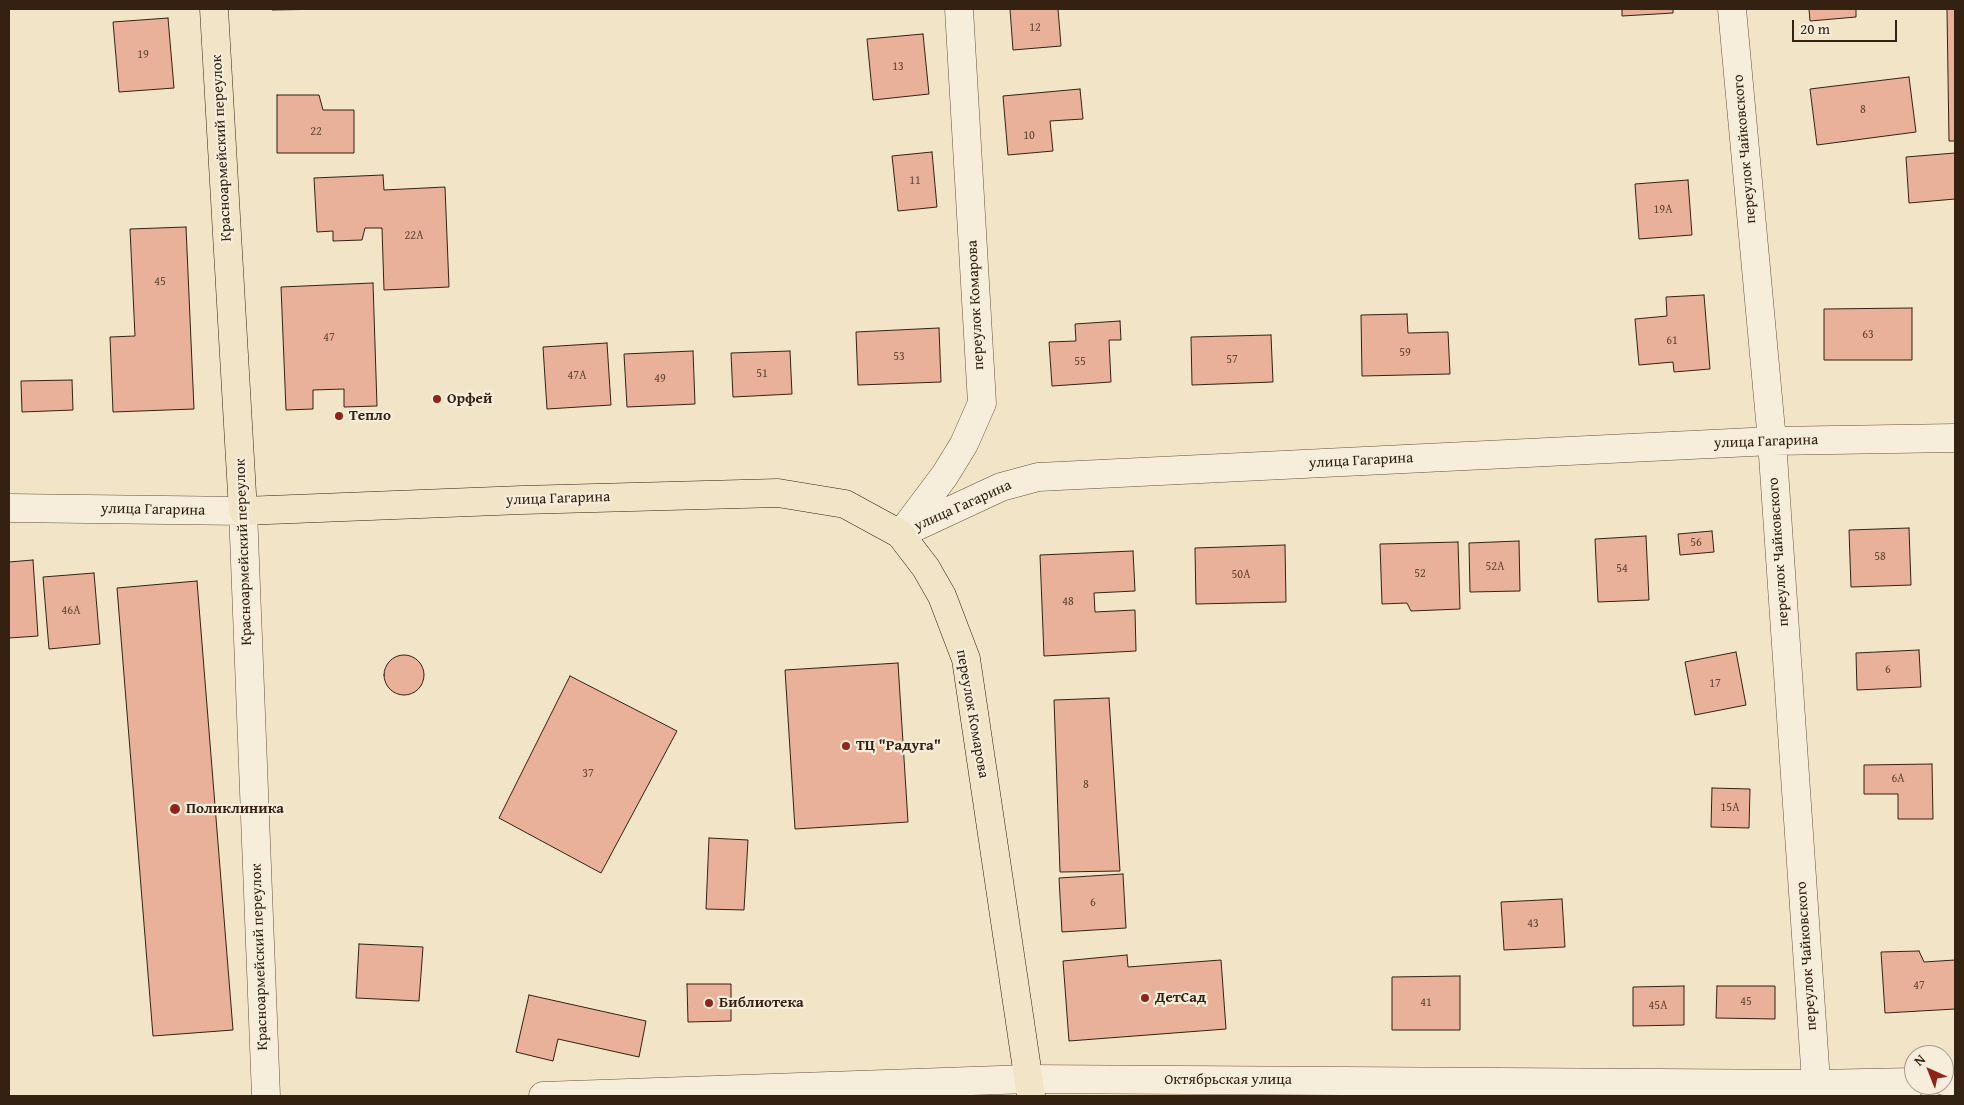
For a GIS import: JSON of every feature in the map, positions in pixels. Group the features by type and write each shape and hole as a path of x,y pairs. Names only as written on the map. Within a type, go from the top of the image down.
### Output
{"main road":[{"name":"Красноармейский переулок","path":"214,9 243,511"},
{"name":"улица Гагарина","path":"243,511 522,500 778,493 845,504 900,534"},
{"name":"переулок Комарова","path":"900,534 926,568 942,596 966,659 1030,1088"}],"street":[{"name":"переулок Комарова","path":"900,534 945,475 964,444 982,403 959,9"},
{"name":"переулок Чайковского","path":"1732,9 1772,441 1816,1090"},
{"name":"улица Гагарина","path":"900,534 1001,486 1038,477 1772,441 1955,438"},
{"name":"улица Гагарина","path":"9,508 243,511"},
{"name":"Красноармейский переулок","path":"243,511 266,1096"},
{"name":"Октябрьская улица","path":"543,1096 1030,1088 1816,1090 1904,1083"}],"building":[{"path":"272,9 331,9 272,10"},
{"path":"1010,9 1058,9 1061,46 1013,50"},
{"path":"1622,9 1673,9 1673,13 1622,16"},
{"path":"1809,9 1856,9 1856,17 1810,21"},
{"path":"1947,9 1955,9 1955,141 1949,141"},
{"path":"168,18 174,88 119,92 113,22"},
{"path":"923,34 929,94 873,100 867,39"},
{"path":"1909,77 1916,132 1817,145 1810,89"},
{"path":"1080,89 1083,119 1050,121 1053,151 1008,155 1003,96"},
{"path":"277,95 319,95 323,110 354,110 354,153 277,153"},
{"path":"932,152 937,207 898,211 892,156"},
{"path":"1955,153 1955,199 1909,203 1906,157"},
{"path":"383,175 384,190 445,187 449,287 384,290 382,228 365,228 362,240 333,241 333,231 317,232 314,178"},
{"path":"1688,180 1692,235 1639,239 1635,184"},
{"path":"186,227 194,409 113,412 110,337 135,336 130,229"},
{"path":"373,283 377,406 344,407 344,389 313,390 313,409 286,410 281,287"},
{"path":"1704,295 1710,369 1674,372 1673,362 1639,365 1635,319 1667,316 1666,297"},
{"path":"1912,308 1912,360 1824,360 1824,309"},
{"path":"1407,314 1408,333 1448,332 1450,374 1362,376 1361,315"},
{"path":"1120,321 1121,340 1109,340 1111,382 1052,386 1049,342 1076,341 1075,324"},
{"path":"939,328 941,382 858,385 856,332"},
{"path":"1271,335 1273,382 1192,385 1191,337"},
{"path":"607,343 611,405 547,409 543,347"},
{"path":"693,351 695,404 627,407 624,354"},
{"path":"790,351 792,394 733,397 731,353"},
{"path":"72,380 73,410 22,412 21,381"},
{"path":"1909,528 1911,585 1851,587 1849,530"},
{"path":"1712,531 1714,552 1680,555 1678,534"},
{"path":"1646,536 1649,600 1598,602 1595,539"},
{"path":"1519,541 1520,591 1470,592 1469,543"},
{"path":"1458,542 1460,609 1411,611 1407,603 1382,604 1380,544"},
{"path":"1285,545 1286,602 1196,604 1195,548"},
{"path":"1133,551 1135,591 1094,593 1095,612 1135,610 1136,651 1044,656 1040,555"},
{"path":"33,560 38,636 9,638 9,562"},
{"path":"94,573 100,644 49,649 43,577"},
{"name":"Поликлиника","path":"197,581 233,1030 153,1036 117,588"},
{"path":"1919,650 1921,687 1857,690 1856,653"},
{"path":"1736,652 1746,705 1695,715 1685,662"},
{"path":"408,655 415,658 421,664 424,675 423,683 415,692 408,695 400,695 393,692 385,683 384,671 387,664 396,656"},
{"name":"ТЦ \"Радуга\"","path":"898,663 908,822 795,829 785,670"},
{"path":"570,676 677,731 601,873 499,818"},
{"path":"1109,698 1120,871 1060,872 1054,700"},
{"path":"1932,764 1933,819 1898,819 1898,794 1864,794 1864,765"},
{"path":"1712,788 1750,789 1749,828 1711,827"},
{"path":"709,838 748,840 744,910 706,909"},
{"path":"1123,874 1126,928 1062,932 1059,878"},
{"path":"1562,899 1565,947 1504,950 1501,902"},
{"path":"359,944 423,947 419,1001 356,998"},
{"path":"1919,951 1924,962 1955,960 1955,1009 1885,1013 1881,952"},
{"name":"ДетСад","path":"1127,955 1128,967 1221,960 1226,1029 1069,1041 1063,961"},
{"path":"1460,976 1460,1030 1392,1030 1392,977"},
{"name":"Библиотека","path":"687,984 731,984 731,1021 688,1022"},
{"path":"1684,986 1684,1025 1633,1026 1633,987"},
{"path":"1717,986 1775,986 1775,1019 1716,1018"},
{"path":"529,995 646,1021 639,1057 558,1039 553,1061 516,1052"}],"place":[{"name":"Орфей","path":"437,399"},
{"name":"Тепло","path":"339,416"},
{"name":"ТЦ \"Радуга\"","path":"846,746"},
{"name":"Поликлиника","path":"175,809"},
{"name":"ДетСад","path":"1145,998"},
{"name":"Библиотека","path":"709,1003"}]}
